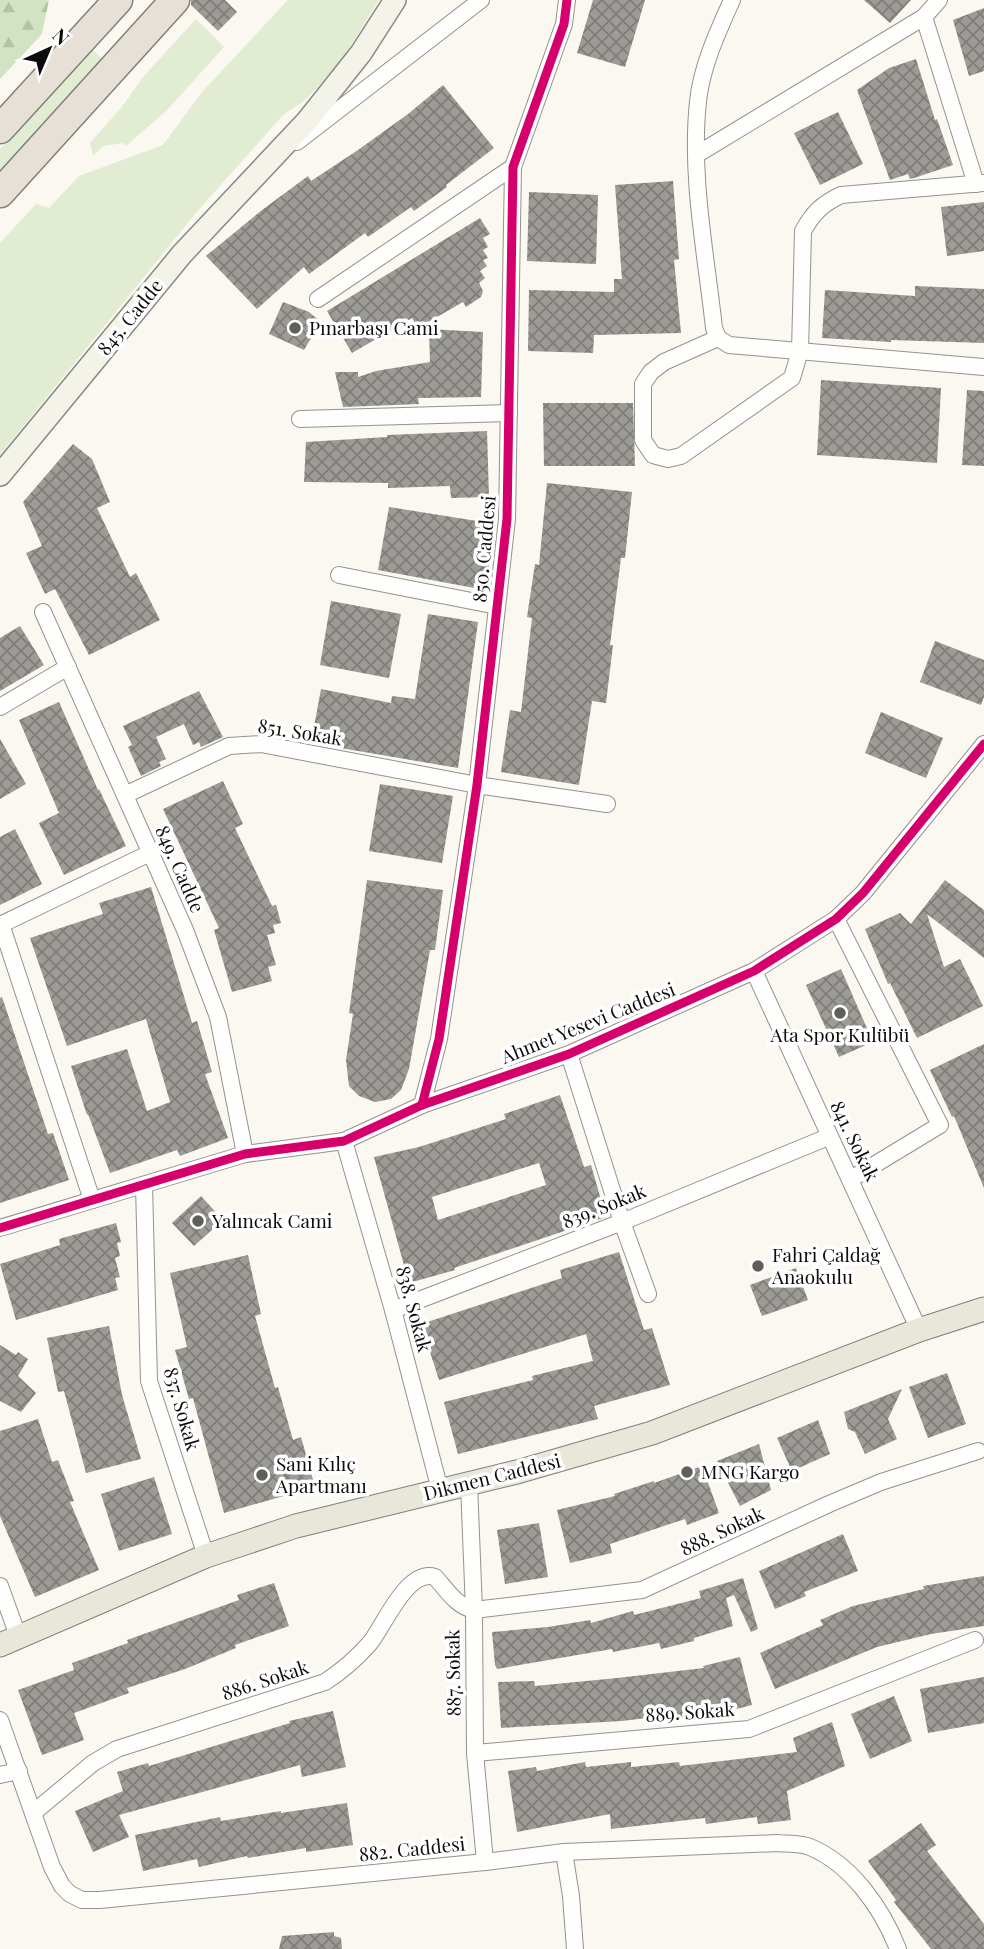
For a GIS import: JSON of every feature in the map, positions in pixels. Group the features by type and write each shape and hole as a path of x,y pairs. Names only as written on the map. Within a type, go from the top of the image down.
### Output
{"highway":[{"path":"0,129 118,0"},
{"path":"0,193 175,0"}],"main road":[{"name":"Dikmen Caddesi","path":"9,1640 206,1556 296,1526 468,1484 652,1433 919,1330 984,1309"}],"street":[{"name":"845. Cadde","path":"0,475 182,254 307,121 362,53 395,0"},
{"path":"268,165 481,0"},
{"name":"850. Caddesi","path":"422,1105 439,1039 477,785 507,519 513,167 564,24 567,0"},
{"path":"732,0 715,39 698,99 696,156 714,327 718,338 729,345 984,367"},
{"path":"696,156 924,17 939,0"},
{"path":"718,338 664,362 651,372 643,384 643,440 653,455 668,459 681,456 792,378 800,351 803,231 811,216 824,203 841,195 980,183 924,17"},
{"path":"318,299 513,167"},
{"path":"300,419 509,413"},
{"path":"339,575 497,606"},
{"name":"849. Cadde","path":"43,612 185,930 218,1017 244,1154"},
{"path":"0,707 68,667"},
{"name":"851. Sokak","path":"125,795 229,747 261,744 477,785 607,804"},
{"name":"Ahmet Yesevi Caddesi","path":"0,1228 244,1154 344,1141 422,1105 569,1054 754,971 836,919 863,894 984,744"},
{"path":"92,1200 1,924 150,853"},
{"path":"836,919 940,1125 851,1179"},
{"name":"841. Sokak","path":"754,971 919,1330"},
{"path":"569,1054 622,1222 648,1294"},
{"name":"839. Sokak","path":"393,1310 622,1222 828,1137"},
{"name":"838. Sokak","path":"344,1141 393,1310 440,1490"},
{"name":"837. Sokak","path":"144,1185 149,1381 206,1556"},
{"name":"888. Sokak","path":"474,1610 642,1590 881,1482 978,1451"},
{"name":"887. Sokak","path":"468,1484 474,1610 475,1753 485,1862"},
{"name":"886. Sokak","path":"33,1813 93,1763 117,1749 325,1682 351,1665 373,1639 397,1601 417,1579 424,1576 435,1577 458,1603 464,1608 474,1610"},
{"path":"0,1586 9,1640"},
{"name":"889. Sokak","path":"475,1753 749,1729 975,1640"},
{"name":"882. Caddesi","path":"0,1720 52,1867 62,1886 82,1900 178,1894 564,1852 777,1843 808,1846 837,1863 859,1884 883,1918 898,1949"},
{"path":"0,1775 19,1771"},
{"path":"564,1852 575,1949"}],"green space":[{"path":"0,0 49,0 42,34 0,79"},
{"path":"288,0 379,0 338,66 304,101 283,115 195,214 0,455 0,243 36,204 49,208 79,176 163,145 202,92"},
{"path":"196,19 224,47 167,110 126,146 124,143 103,146 93,156 90,143 121,108 144,76"},
{"path":"92,49 103,59 0,173 0,149"}],"building":[{"path":"191,0 225,0 237,12 218,31 191,5"},
{"path":"593,0 645,0 625,67 577,53"},
{"path":"864,0 911,0 890,23"},
{"path":"984,8 984,71 969,76 953,20"},
{"path":"916,59 935,120 937,119 953,165 910,179 908,174 890,180 857,90 889,68"},
{"path":"443,85 494,148 414,211 411,207 368,237 365,233 309,274 304,267 257,309 206,256 308,176 311,181 358,150"},
{"path":"838,112 863,164 820,185 794,133"},
{"path":"673,181 679,259 674,260 681,333 594,335 593,353 528,351 529,290 614,292 614,279 622,279 615,185"},
{"path":"529,192 598,195 596,264 527,261"},
{"path":"984,202 984,251 947,256 941,207"},
{"path":"480,218 490,234 483,238 488,247 483,250 488,258 483,260 487,266 480,271 485,278 479,283 483,291 481,297 466,307 463,302 418,328 412,318 352,353 327,311"},
{"path":"915,286 984,289 984,343 822,338 825,290 915,296"},
{"name":"Pınarbaşı Cami","path":"283,302 309,312 321,322 304,350 269,334"},
{"path":"429,329 483,332 481,397 418,398 419,404 343,407 335,372 358,372 358,377 376,371 430,362"},
{"path":"821,380 941,388 937,463 817,455"},
{"path":"967,390 984,391 984,466 962,465"},
{"path":"543,403 633,403 635,466 544,466"},
{"path":"487,431 489,497 451,498 450,486 388,488 388,483 304,482 306,442"},
{"path":"73,444 92,459 110,502 97,508 130,577 136,573 160,620 89,655 55,589 45,594 26,553 42,546 23,502"},
{"path":"547,483 632,492 625,558 621,558 610,645 613,645 606,703 592,701 579,785 501,772 510,710 521,712 532,618 527,617 535,564 539,565"},
{"path":"389,507 496,524 485,590 378,570"},
{"path":"331,601 401,614 389,678 320,665"},
{"path":"428,614 478,622 458,768 311,743 321,689 391,703 392,696 415,699"},
{"path":"20,626 44,665 0,691 0,638"},
{"path":"935,641 984,660 984,697 981,705 920,682"},
{"path":"199,691 223,737 201,747 199,742 193,745 184,724 156,737 166,759 159,762 161,766 141,776 128,747 132,745 123,726"},
{"path":"59,702 126,846 64,875 39,823 59,813 19,720"},
{"path":"881,712 943,738 926,778 865,753"},
{"path":"0,739 26,784 0,799"},
{"path":"223,781 243,824 235,828 272,906 276,905 281,923 273,925 275,933 267,935 276,965 268,967 272,981 232,992 214,930 219,928 163,809"},
{"path":"380,784 453,796 442,863 369,851"},
{"path":"15,829 42,884 0,905 0,837"},
{"path":"367,880 443,890 435,950 430,950 409,1069 401,1090 391,1099 375,1102 359,1096 349,1086 346,1060 353,1014 349,1013"},
{"path":"945,880 984,910 984,958 927,914 944,967 960,959 983,1006 917,1038 890,983 888,984 865,929 900,913 911,924"},
{"path":"151,887 192,1023 197,1021 212,1072 205,1074 228,1138 180,1156 177,1150 110,1173 71,1066 127,1049 147,1111 170,1102 146,1019 67,1046 30,938 103,914 99,903"},
{"name":"Ata Spor Kulübü","path":"841,969 873,1042 839,1057 806,985"},
{"path":"2,997 48,1134 53,1133 69,1180 0,1203 0,998"},
{"path":"984,1044 984,1188 954,1116 952,1117 930,1070"},
{"path":"560,1095 584,1167 591,1165 606,1217 454,1268 455,1270 409,1283 374,1157 419,1147 506,1119 504,1114","holes":["539,1163 546,1185 438,1220 432,1197"]},
{"name":"Yalıncak Cami","path":"201,1196 223,1220 194,1246 172,1223"},
{"path":"116,1223 121,1242 117,1243 120,1256 115,1258 120,1277 115,1278 118,1290 16,1320 0,1264 60,1245 59,1239"},
{"path":"619,1252 644,1330 652,1328 670,1385 594,1406 598,1419 458,1454 444,1402 533,1380 532,1376 593,1361 586,1334 439,1380 421,1324 562,1278 560,1270"},
{"path":"248,1255 261,1314 255,1316 275,1388 278,1387 293,1440 301,1437 315,1487 224,1513 193,1398 189,1399 175,1350 187,1347 170,1273"},
{"name":"Fahri Çaldağ Anaokulu","path":"796,1268 808,1300 762,1316 750,1285"},
{"path":"109,1326 122,1395 141,1459 86,1473 64,1391 58,1392 47,1338"},
{"path":"0,1345 28,1359 18,1376 36,1393 21,1412 0,1401"},
{"path":"947,1373 966,1424 928,1438 909,1387"},
{"path":"902,1389 888,1419 897,1439 865,1454 855,1432 848,1429 844,1412"},
{"path":"38,1419 52,1462 58,1460 74,1501 70,1502 99,1570 35,1597 0,1516 0,1431"},
{"path":"818,1420 830,1454 792,1471 777,1438"},
{"path":"759,1444 771,1490 740,1506 717,1461"},
{"path":"702,1466 719,1513 687,1525 685,1519 610,1544 612,1553 570,1563 557,1510 615,1496 614,1494"},
{"path":"154,1477 172,1534 119,1551 101,1494"},
{"path":"539,1523 548,1577 505,1584 497,1530"},
{"path":"843,1534 858,1571 804,1592 806,1596 775,1609 759,1571"},
{"path":"984,1576 984,1626 931,1634 877,1647 775,1689 760,1653 823,1625 820,1620 853,1606 924,1589 923,1586"},
{"path":"743,1578 758,1629 751,1632 734,1595 726,1598 733,1626 694,1638 694,1641 661,1649 659,1643 613,1652 612,1649 497,1669 495,1665 492,1632 590,1620 591,1623 633,1611 634,1615 701,1598 699,1591"},
{"path":"274,1583 289,1626 235,1645 236,1648 185,1669 127,1688 129,1693 74,1713 84,1740 42,1755 18,1690 74,1670 72,1663 128,1643 127,1640 239,1600 237,1595"},
{"path":"740,1657 752,1705 717,1714 671,1719 671,1715 622,1721 501,1728 498,1682 534,1681 535,1686 617,1678 704,1668 703,1666"},
{"path":"984,1677 984,1723 928,1733 920,1689"},
{"path":"894,1696 912,1741 870,1759 851,1714"},
{"path":"333,1711 346,1767 302,1777 300,1765 119,1815 129,1837 93,1852 75,1811 123,1791 117,1772 148,1763 149,1766 290,1723 289,1721"},
{"path":"832,1722 845,1766 787,1791 791,1820 758,1824 757,1817 706,1824 705,1818 611,1829 610,1814 517,1832 508,1771 536,1767 537,1771 585,1762 586,1767 631,1762 631,1767 679,1762 680,1766 797,1752 793,1738"},
{"path":"347,1803 353,1845 306,1852 306,1848 248,1858 247,1856 199,1867 197,1859 143,1871 135,1835 220,1817 221,1821"},
{"path":"921,1823 936,1845 927,1851 984,1924 984,1949 931,1949 894,1902 896,1900 868,1861"},
{"path":"334,1932 334,1936 341,1938 342,1949 279,1949 282,1936"}],"cycle path":[{"path":"422,1105 439,1039 477,785 507,519 513,167 564,24 567,0"},
{"path":"0,1228 245,1154 344,1141 422,1105 569,1054 754,971 836,919 863,893 984,744"}],"place":[{"name":"Pınarbaşı Cami","path":"295,328"},
{"name":"Ata Spor Kulübü","path":"840,1013"},
{"name":"Yalıncak Cami","path":"198,1221"},
{"name":"Fahri Çaldağ Anaokulu","path":"758,1266"},
{"name":"MNG Kargo","path":"687,1472"},
{"name":"Sani Kılıç Apartmanı","path":"262,1475"}]}
